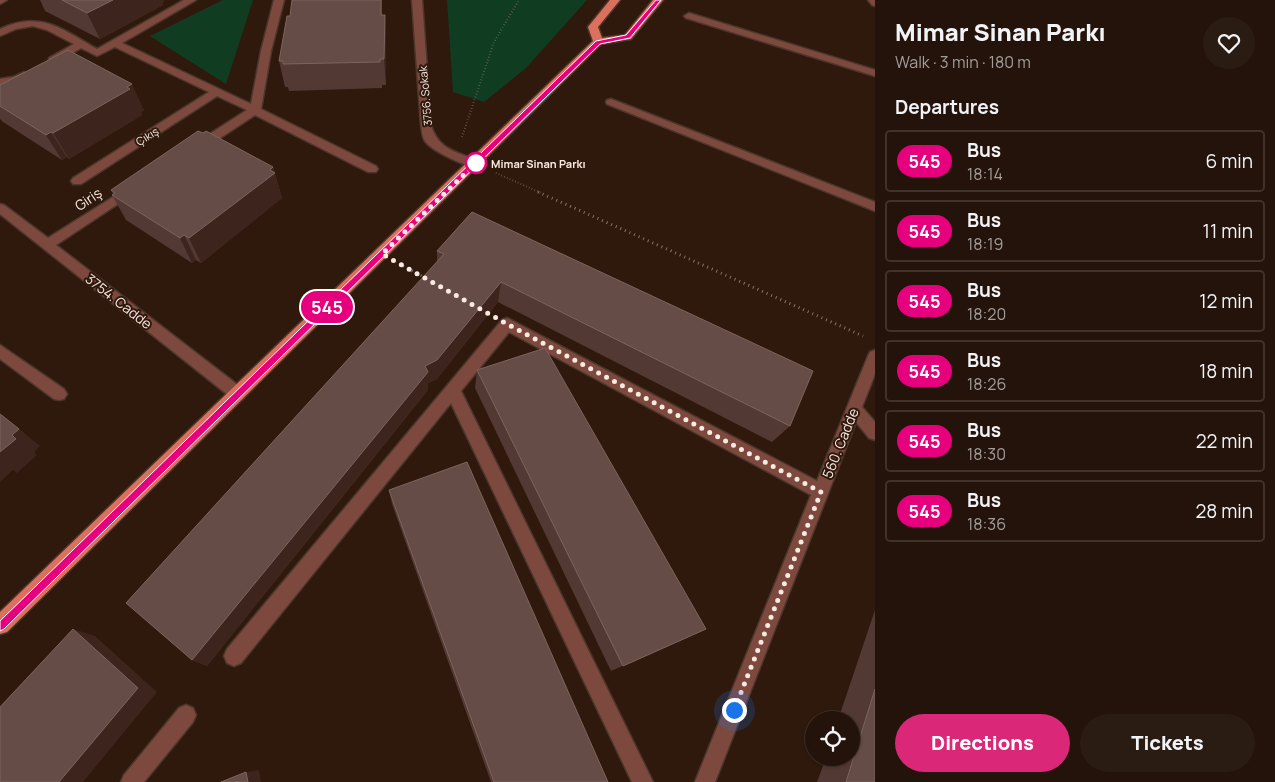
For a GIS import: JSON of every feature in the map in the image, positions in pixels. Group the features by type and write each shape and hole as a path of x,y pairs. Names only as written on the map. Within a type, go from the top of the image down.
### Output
{"main road":[{"path":"598,42 592,27 615,0"},
{"path":"0,625 598,42 628,36 658,0"}],"street":[{"path":"0,33 23,22 36,21 97,53 191,0"},
{"path":"192,150 255,110 266,52 280,16 278,0"},
{"name":"3756. Sokak","path":"417,0 426,125 430,140 441,149 475,164"},
{"path":"689,16 875,73"},
{"path":"114,43 255,110 372,169"},
{"path":"0,82 16,80 81,44"},
{"name":"Çıkış","path":"77,180 216,92"},
{"path":"611,102 875,207"},
{"name":"Giriş","path":"47,245 139,184"},
{"name":"3754. Cadde","path":"0,208 238,394"},
{"path":"234,656 507,324 821,492"},
{"path":"0,351 59,394"},
{"name":"560. Cadde","path":"705,782 875,356"},
{"path":"452,391 643,782"},
{"path":"854,408 875,433"},
{"path":"131,782 186,715"}],"path":[{"path":"456,155 477,87 494,42 519,0"},
{"path":"475,164 866,338"},
{"path":"382,254 432,282"}],"green space":[{"path":"223,0 253,0 226,84 150,36"},
{"path":"447,0 587,0 526,68 484,102 453,92"}],"building":[{"path":"62,0 113,0 87,13"},
{"path":"292,0 381,0 381,15 385,15 384,59 380,59 380,62 283,64 283,61 279,61 287,16 290,16"},
{"path":"68,50 132,84 127,87 130,89 53,133 51,132 46,135 0,106 0,85"},
{"path":"198,131 203,133 206,131 273,167 270,170 275,173 189,238 184,235 180,238 112,195 115,193 111,190"},
{"path":"472,212 813,371 790,426 501,282 437,360 425,366 428,372 192,660 126,603 444,254 437,251"},
{"path":"545,348 706,629 623,666 477,370"},
{"path":"0,414 19,429 12,435 16,439 0,452"},
{"path":"467,462 608,782 494,782 389,490"},
{"path":"73,629 138,688 59,782 0,782 0,707"},
{"path":"875,689 875,782 846,782 851,766 860,766 860,737"},
{"path":"246,772 248,782 221,782"}],"bus line":[{"name":"545","path":"0,625 598,42 628,36 658,0"}],"place":[{"name":"Mimar Sinan Parkı","path":"476,163"}],"route":[{"path":"476,163 382,254 507,324 821,492 734,710"}]}
